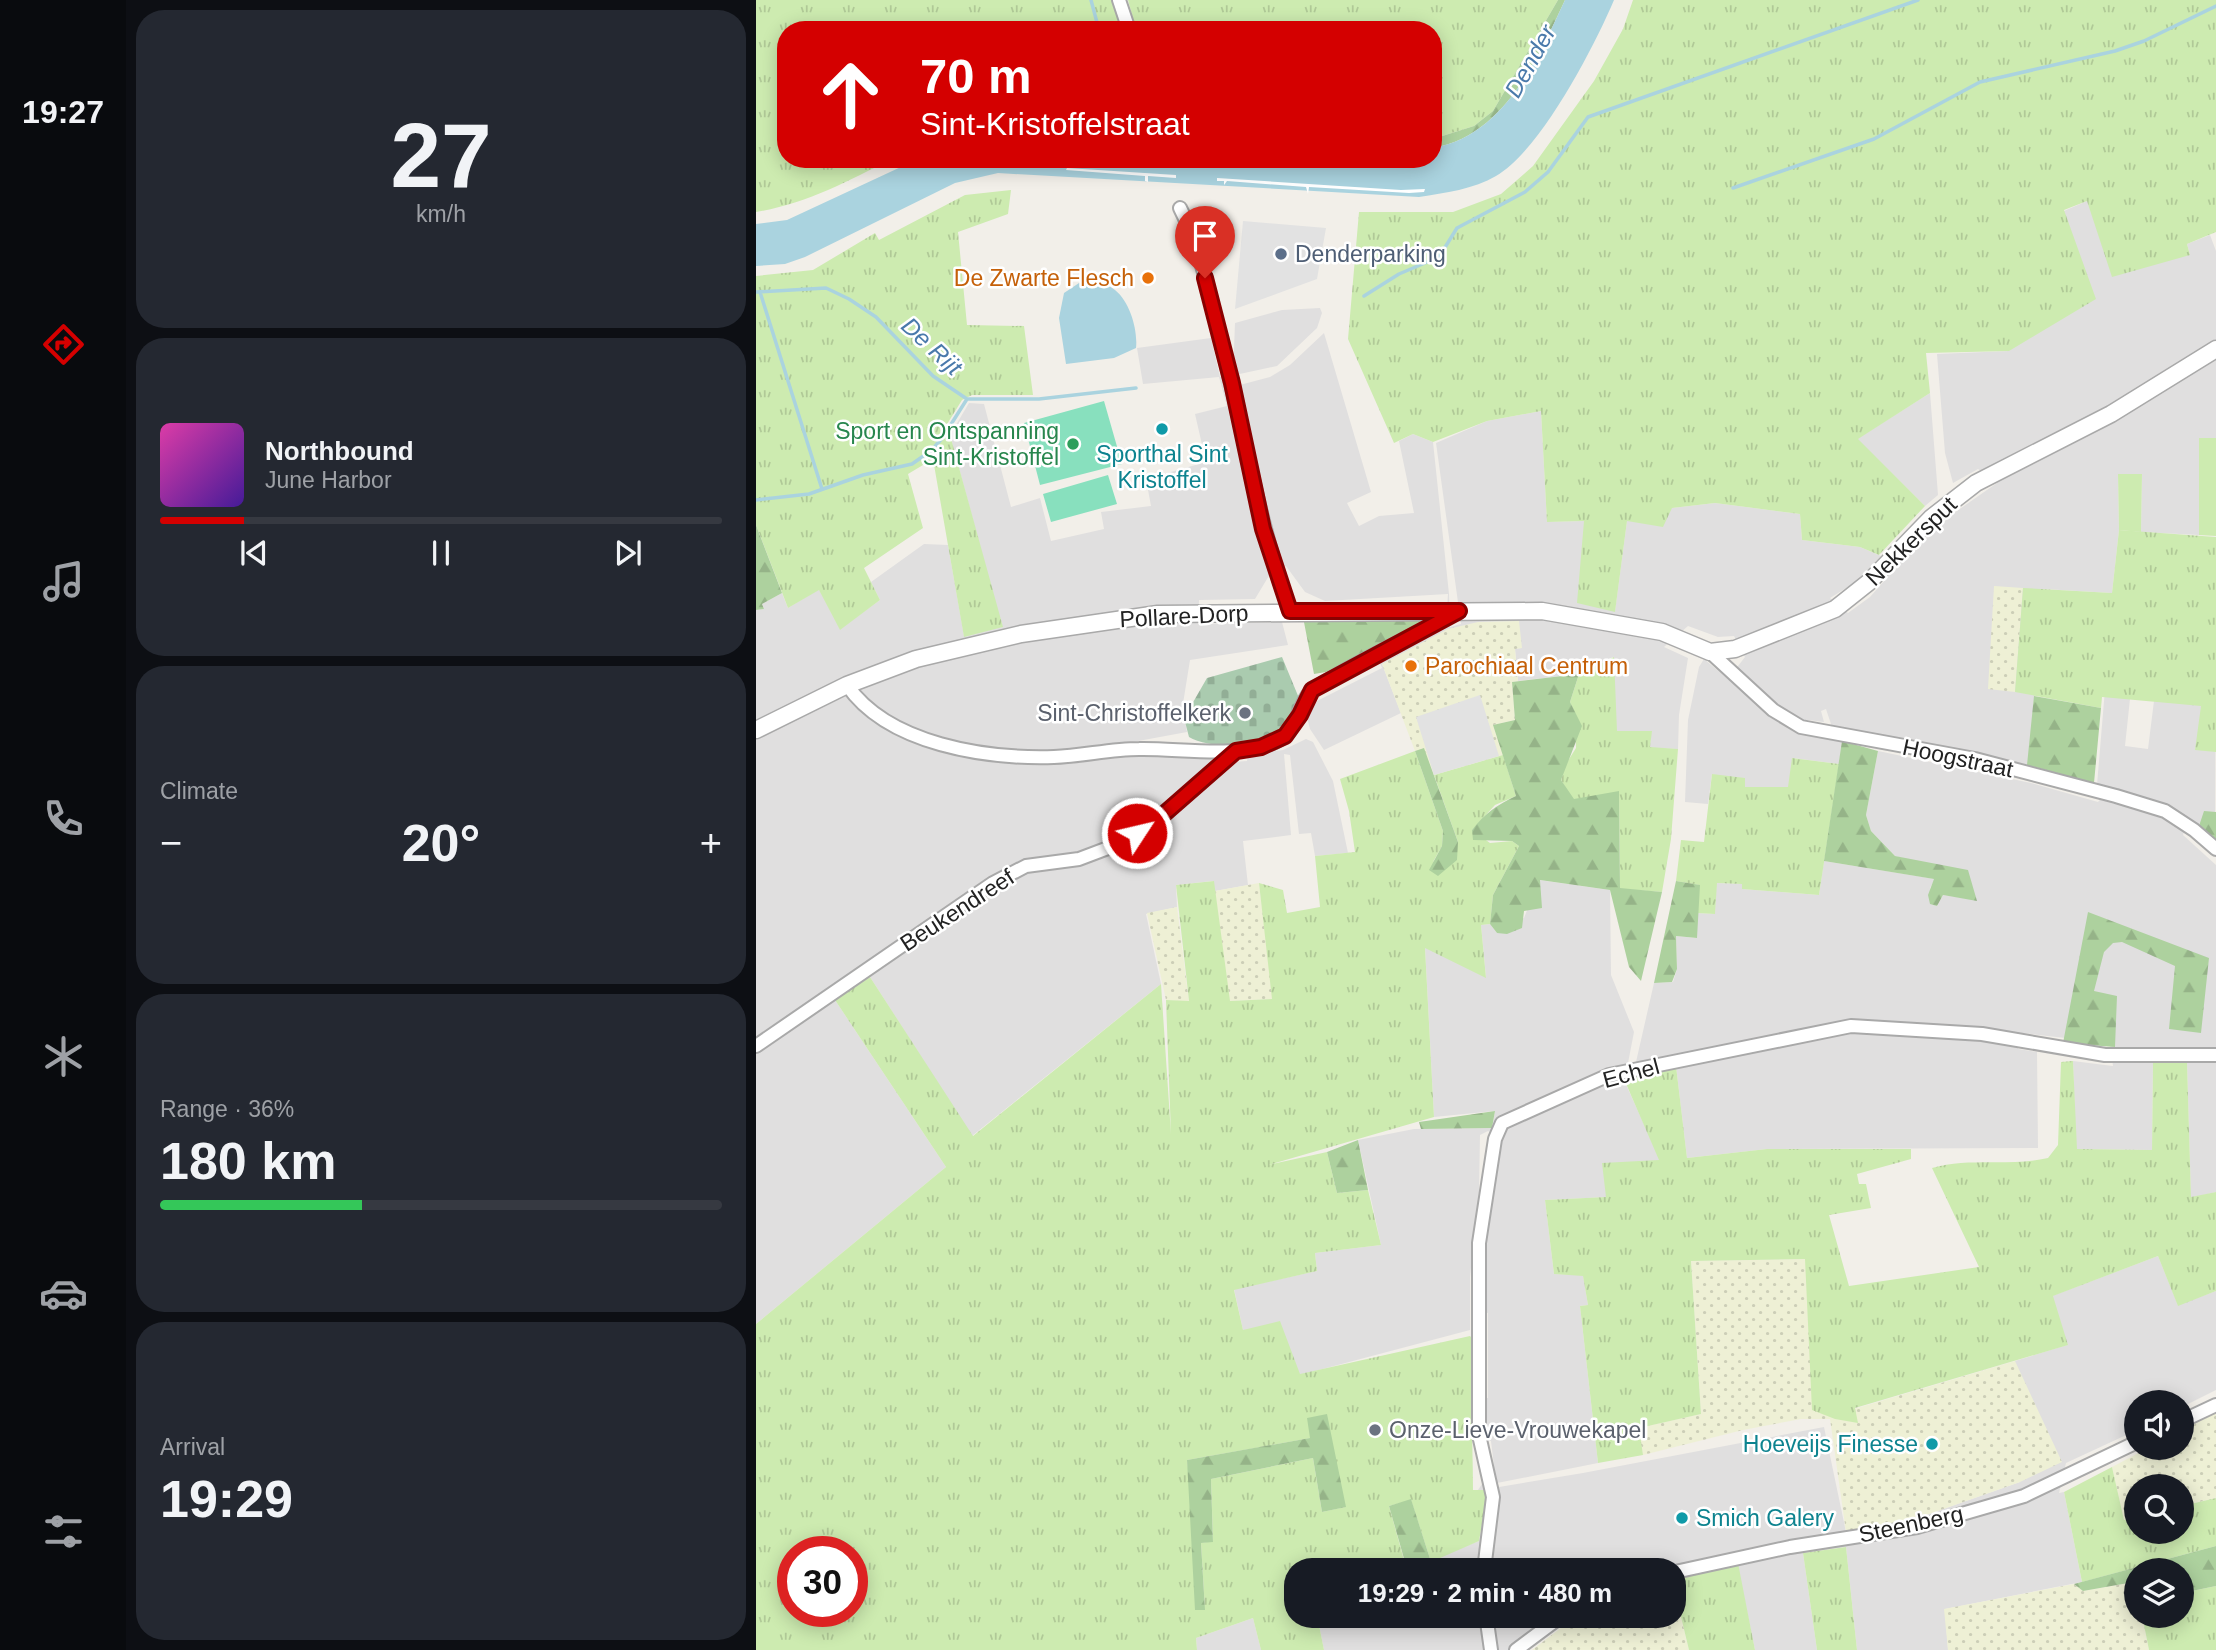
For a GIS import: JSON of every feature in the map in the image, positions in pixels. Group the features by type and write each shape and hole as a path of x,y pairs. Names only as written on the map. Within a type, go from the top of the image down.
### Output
{"street":[{"path":"1119,0 1126,21"},
{"path":"1180,208 1196,239 1232,383 1263,529 1290,611"},
{"name":"Nekkersput","path":"1710,652 1735,649 1835,609 1869,582 1931,518 1976,483 2110,414 2216,349"},
{"path":"847,685 864,706 895,727 920,738 990,755 1057,757 1124,749 1236,751 1277,742 1293,727 1312,690 1459,611"},
{"name":"Pollare-Dorp","path":"756,730 847,685 916,659 1076,625 1158,614 1542,611 1597,618 1662,632 1710,652"},
{"name":"Hoogstraat","path":"1710,652 1773,710 1801,727 1975,759 2116,796 2165,811 2216,849"},
{"name":"Beukendreef","path":"756,1046 993,883 1026,866 1079,859 1124,842 1164,814 1236,751"},
{"name":"Echel","path":"1485,1558 1493,1497 1479,1435 1479,1243 1495,1139 1502,1123 1609,1076 1851,1026 1982,1034 2105,1055 2216,1055"},
{"path":"2194,1415 2216,1405"},
{"name":"Steenberg","path":"1686,1570 1790,1547 1925,1525 2024,1496 2124,1448"},
{"path":"1488,1628 1491,1650"},
{"path":"1516,1650 1546,1628"}],"shaded area":[{"path":"2087,201 2190,255 2187,244 2210,235 2216,251 2216,438 2199,438 2199,535 2141,532 2142,474 2118,474 2119,530 2112,593 2044,589 2029,767 1832,727 1826,709 1821,711 1824,722 1808,720 1800,734 1842,741 1839,764 1793,758 1789,787 1745,787 1712,774 1708,804 1685,802 1688,720 1699,667 1704,659 1728,679 1745,657 1734,636 1718,637 1688,626 1664,647 1688,658 1679,715 1678,749 1650,748 1651,731 1616,731 1613,657 1579,674 1518,681 1515,649 1521,648 1382,664 1401,713 1324,750 1310,729 1306,713 1308,709 1315,702 1382,668 1380,663 1446,625 1448,594 1325,601 1305,592 1286,566 1270,574 1255,599 1199,600 1198,624 1282,622 1288,645 1190,660 1181,716 1184,716 1187,732 1122,744 1134,754 1218,757 1185,791 1203,789 1233,762 1247,761 1248,755 1283,750 1306,739 1313,742 1333,781 1348,853 1315,856 1311,833 1299,834 1290,755 1284,754 1291,835 1243,841 1248,885 1215,891 1213,881 1176,885 1177,907 1146,914 1161,984 972,1136 870,977 835,1000 946,1167 756,1324 756,610 764,609 762,604 782,593 788,608 819,589 840,629 880,600 871,582 924,544 948,545 964,636 1002,627 950,435 969,403 984,404 1011,507 1040,498 1051,541 1104,529 1101,512 1151,506 1146,479 1206,462 1195,414 1227,406 1219,377 1143,384 1137,348 1211,338 1220,377 1233,375 1235,323 1282,310 1320,308 1322,313 1317,328 1277,366 1235,375 1236,386 1270,377 1290,365 1324,333 1371,492 1347,503 1359,526 1379,516 1414,513 1399,441 1413,434 1433,442 1449,594 1450,627 1461,624 1436,443 1487,421 1541,411 1547,522 1584,521 1615,611 1627,521 1672,508 1715,503 1800,514 1802,540 1860,547 1881,556 1856,582 1830,598 1848,613 1870,597 1908,554 1954,513 1997,483 1978,469 1953,483 1945,453 1937,354 2009,351 2064,211"},
{"name":"Denderparking","path":"1243,221 1326,228 1317,279 1235,309"},
{"path":"1930,393 1938,495 1925,506 1857,439"},
{"path":"2113,593 2141,595 2125,746 2148,749 2167,597 2216,595 2215,838 2188,819 2183,835 2216,865 2216,1192 2191,1198 2187,1063 2153,1062 2152,1150 2076,1149 2073,1061 2113,1066 2110,1043 2022,1033 2018,1049 2037,1052 2038,1148 1767,1149 1687,1158 1676,1066 1624,1080 1660,1160 1607,1197 1545,1200 1554,1274 1583,1275 1588,1305 1580,1306 1598,1463 1497,1483 1499,1487 1583,1473 1824,1427 1846,1532 1898,1525 2020,1482 2015,1361 2067,1345 2052,1296 2158,1256 2178,1305 2216,1291 2216,1390 2194,1401 2194,1390 2124,1390 2124,1436 2066,1463 2059,1493 2064,1492 2082,1582 1945,1609 1948,1650 1857,1650 1846,1547 1803,1553 1817,1650 1755,1650 1737,1563 1686,1577 1686,1558 1435,1558 1479,1541 1486,1511 1478,1490 1494,1466 1491,1441 1485,1441 1483,1398 1488,1398 1488,1313 1483,1312 1485,1255 1501,1137 1488,1131 1480,1135 1479,1192 1470,1277 1470,1330 1300,1375 1243,1330 1234,1289 1317,1271 1315,1253 1381,1245 1358,1140 1414,1129 1492,1128 1495,1111 1434,1117 1425,947 1486,977 1481,925 1490,924 1497,933 1524,918 1539,880 1610,890 1611,975 1634,1032 1628,1063 1636,1062 1654,983 1673,982 1677,969 1676,936 1696,938 1696,913 1715,914 1716,883 1743,884 1742,889 1819,895 1824,861 1935,879 1930,888 1937,906 1943,895 1976,900 1910,860 1895,856 1871,831 1866,815 1878,751 2031,783 2098,802 2109,789 2097,785"},
{"path":"1480,695 1499,756 1434,775 1416,717"},
{"path":"1253,1618 1261,1650 1197,1650 1196,1638"},
{"path":"1320,1628 1554,1628 1526,1650 1324,1650"}],"green space":[{"path":"756,0 1117,0 1123,21 777,21 777,168 873,168 809,198 756,212"},
{"path":"1128,0 1558,0 1493,111 1474,126 1442,136 1442,21 1134,21"},
{"path":"1558,0 1565,0 1530,69 1499,111 1480,128 1458,141 1442,145 1442,136 1474,126 1493,111"},
{"path":"1633,0 2216,0 2216,232 2187,244 2190,255 2112,277 2087,201 2064,210 2096,299 2009,351 1926,353 1930,393 1858,439 1925,506 1879,555 1860,547 1802,540 1800,514 1715,503 1672,508 1663,527 1627,521 1615,612 1577,603 1584,521 1547,522 1541,411 1487,421 1433,442 1413,434 1394,443 1348,339 1359,212 1453,212 1501,194 1533,166 1594,81 1623,29"},
{"path":"1011,190 1008,214 958,232 967,325 1024,326 1033,395 972,395 962,400 944,429 950,435 1003,627 964,637 933,459 908,474 923,528 864,568 880,600 840,630 819,590 788,608 756,525 756,276 813,270 875,233 879,240 965,195"},
{"name":"Sport en Ontspanning Sint-Kristoffel","path":"1104,401 1122,464 1040,485 1024,423"},
{"path":"2199,438 2216,438 2216,536 2199,535"},
{"path":"2118,474 2142,474 2141,532 2119,530"},
{"path":"1108,475 1117,504 1051,522 1043,494"},
{"path":"756,525 782,593 762,604 764,609 756,610"},
{"path":"2119,530 2216,537 2216,752 2195,750 2201,706 2102,697 2101,708 2015,692 2023,588 2112,593"},
{"path":"1994,586 2023,588 2015,692 1988,689"},
{"path":"1419,616 1421,624 1326,672 1314,674 1303,617"},
{"path":"1519,621 1522,648 1515,649 1518,681 1512,682 1515,720 1493,725 1503,755 1434,775 1424,749 1415,751 1382,664 1448,629 1478,622"},
{"path":"1282,657 1301,703 1283,731 1266,742 1244,745 1219,745 1189,737 1184,718 1207,678"},
{"path":"1614,657 1617,731 1652,731 1650,747 1678,749 1671,839 1662,892 1620,889 1619,792 1573,800 1561,780 1566,764 1576,748 1575,713 1570,702 1579,674"},
{"path":"1579,674 1570,702 1582,726 1561,780 1574,799 1619,791 1620,888 1662,892 1641,981 1629,967 1610,890 1540,880 1542,908 1524,911 1522,928 1507,934 1497,933 1490,924 1493,895 1519,846 1512,841 1473,840 1472,830 1482,819 1497,806 1516,796 1493,725 1515,720 1512,682"},
{"path":"2034,696 2101,708 2094,783 2027,765"},
{"path":"1842,741 1878,751 1866,815 1871,831 1895,856 1968,870 1977,901 1943,895 1937,906 1930,904 1928,895 1934,879 1824,861"},
{"path":"1424,748 1458,842 1457,860 1438,876 1429,870 1442,846 1443,831 1415,751"},
{"path":"1415,751 1443,831 1442,846 1433,862 1458,842 1434,775 1503,755 1516,796 1495,805 1472,830 1490,843 1512,841 1519,846 1493,895 1490,924 1481,925 1486,978 1425,948 1434,1117 1268,1165 1327,1152 1337,1193 1368,1190 1381,1245 1315,1253 1317,1271 1234,1290 1243,1330 1280,1321 1300,1374 1470,1336 1475,1341 1472,1396 1473,1490 1488,1490 1479,1541 1440,1558 1430,1558 1411,1500 1389,1506 1403,1558 1284,1558 1284,1628 1320,1628 1324,1650 1261,1650 1253,1618 1196,1638 1197,1650 756,1650 756,1324 946,1167 835,1000 870,977 973,1136 1161,984 1171,1134 1166,1000 1189,1001 1176,885 1214,881 1230,1001 1272,999 1259,883 1283,890 1287,913 1320,907 1315,856 1355,852 1349,811 1340,779","holes":["1311,1438 1345,1507 1322,1512 1313,1458 1211,1479 1213,1541 1201,1543 1205,1610 1187,1460"]},
{"path":"1792,758 1839,764 1819,895 1742,889 1742,884 1717,883 1715,914 1696,913 1699,885 1676,881 1681,840 1704,842 1712,774 1745,778 1745,787 1788,787"},
{"path":"2204,811 2216,812 2216,841 2199,826"},
{"path":"1676,881 1700,885 1697,938 1676,936 1677,969 1672,982 1654,983"},
{"path":"1259,883 1273,999 1229,1001 1215,891"},
{"path":"1177,907 1189,1002 1166,1000 1147,913"},
{"path":"2088,912 2209,958 2201,1033 2169,1029 2175,966 2122,942 2113,943 2104,952 2094,991 2117,996 2115,1047 2063,1043"},
{"path":"2073,1061 2077,1149 2152,1150 2153,1062 2187,1062 2191,1197 2216,1192 2216,1291 2178,1306 2158,1256 2053,1296 2068,1345 1855,1408 1858,1423 1835,1419 1812,1410 1805,1259 1691,1261 1701,1414 1639,1428 1643,1455 1598,1463 1580,1306 1588,1305 1583,1276 1554,1274 1545,1200 1606,1197 1602,1163 1659,1160 1624,1079 1676,1066 1687,1158 1767,1149 1911,1149 1911,1159 1857,1174 1859,1184 1866,1184 1871,1208 1829,1215 1849,1286 1979,1267 1932,1168 1961,1163 2019,1162 2048,1158 2058,1145 2061,1062"},
{"path":"1495,1111 1492,1128 1421,1129 1419,1122"},
{"path":"1358,1140 1368,1190 1337,1193 1327,1152"},
{"path":"1805,1259 1858,1423 1854,1409 2015,1361 2062,1462 2020,1482 1898,1525 1846,1532 1830,1419 1801,1419 1743,1430 1643,1455 1638,1428 1701,1414 1691,1261"},
{"path":"2216,1413 2216,1498 2194,1503 2194,1474 2124,1474 2124,1521 2112,1467 2125,1460 2194,1460 2194,1424"},
{"path":"1327,1414 1346,1507 1322,1512 1313,1458 1211,1479 1213,1542 1201,1543 1205,1610 1195,1610 1187,1460 1310,1438 1307,1418"},
{"path":"2112,1467 2124,1520 2124,1544 2194,1544 2194,1503 2216,1498 2216,1546 2171,1558 2124,1558 2124,1571 2082,1582 2064,1492"},
{"path":"1411,1499 1430,1558 1404,1558 1389,1506"},
{"path":"2216,1546 2216,1586 2194,1591 2194,1558 2171,1558"},
{"path":"1846,1547 1857,1650 1817,1650 1803,1553"},
{"path":"1738,1563 1755,1650 1689,1650 1684,1628 1686,1628 1686,1577"},
{"path":"2124,1571 2124,1584 2083,1591 2074,1584"},
{"path":"2074,1584 2083,1591 2124,1584 2124,1628 2145,1628 2149,1650 1948,1650 1944,1609"},
{"path":"2216,1586 2216,1650 2149,1650 2145,1628 2194,1628 2194,1591"},
{"path":"1561,1628 1684,1628 1689,1650 1532,1650"}],"water":[{"path":"1565,0 1614,0 1580,69 1531,144 1496,176 1459,190 1419,197 998,173 955,183 805,257 785,264 756,266 756,224 787,220 899,168 1442,168 1442,145 1458,141 1480,128 1499,111 1530,69"},
{"path":"1082,281 1107,285 1120,295 1132,317 1136,348 1114,358 1066,364 1059,318 1064,293"}],"pier":[{"path":"1066,170 1176,175 1176,178 1148,176 1148,182 1145,181 1145,176"},
{"path":"1217,178 1401,190 1425,189 1424,192 1409,193 1309,187 1308,194 1306,187 1227,181 1224,185 1224,181 1217,181"}],"waterway":[{"path":"1091,0 1097,21"},
{"path":"1364,296 1399,274 1439,257 1457,228 1525,192 1548,172 1588,117 1918,0"},
{"path":"1733,188 1874,139 1980,82 2115,51 2144,41 2216,6"},
{"name":"De Rijt","path":"756,292 826,288 849,299 876,317 933,376 967,399 1039,399 1136,388"},
{"path":"760,292 822,489"},
{"path":"756,500 809,494 863,475 912,464 932,450 967,399"}],"place":[{"name":"Denderparking","path":"1281,254"},
{"name":"De Zwarte Flesch","path":"1148,278"},
{"name":"Sporthal Sint Kristoffel","path":"1162,429"},
{"name":"Sport en Ontspanning Sint-Kristoffel","path":"1073,444"},
{"name":"Parochiaal Centrum","path":"1411,666"},
{"name":"Sint-Christoffelkerk","path":"1245,713"},
{"name":"Onze-Lieve-Vrouwekapel","path":"1375,1430"},
{"name":"Hoeveijs Finesse","path":"1932,1444"},
{"name":"Smich Galery","path":"1682,1518"}],"route":[{"path":"1137,833 1164,814 1236,751 1261,747 1277,742 1285,736 1293,727 1312,690 1459,611 1290,611 1263,529 1232,383 1205,278"}],"water label":[{"name":"Dender","path":"1530,61"}]}
